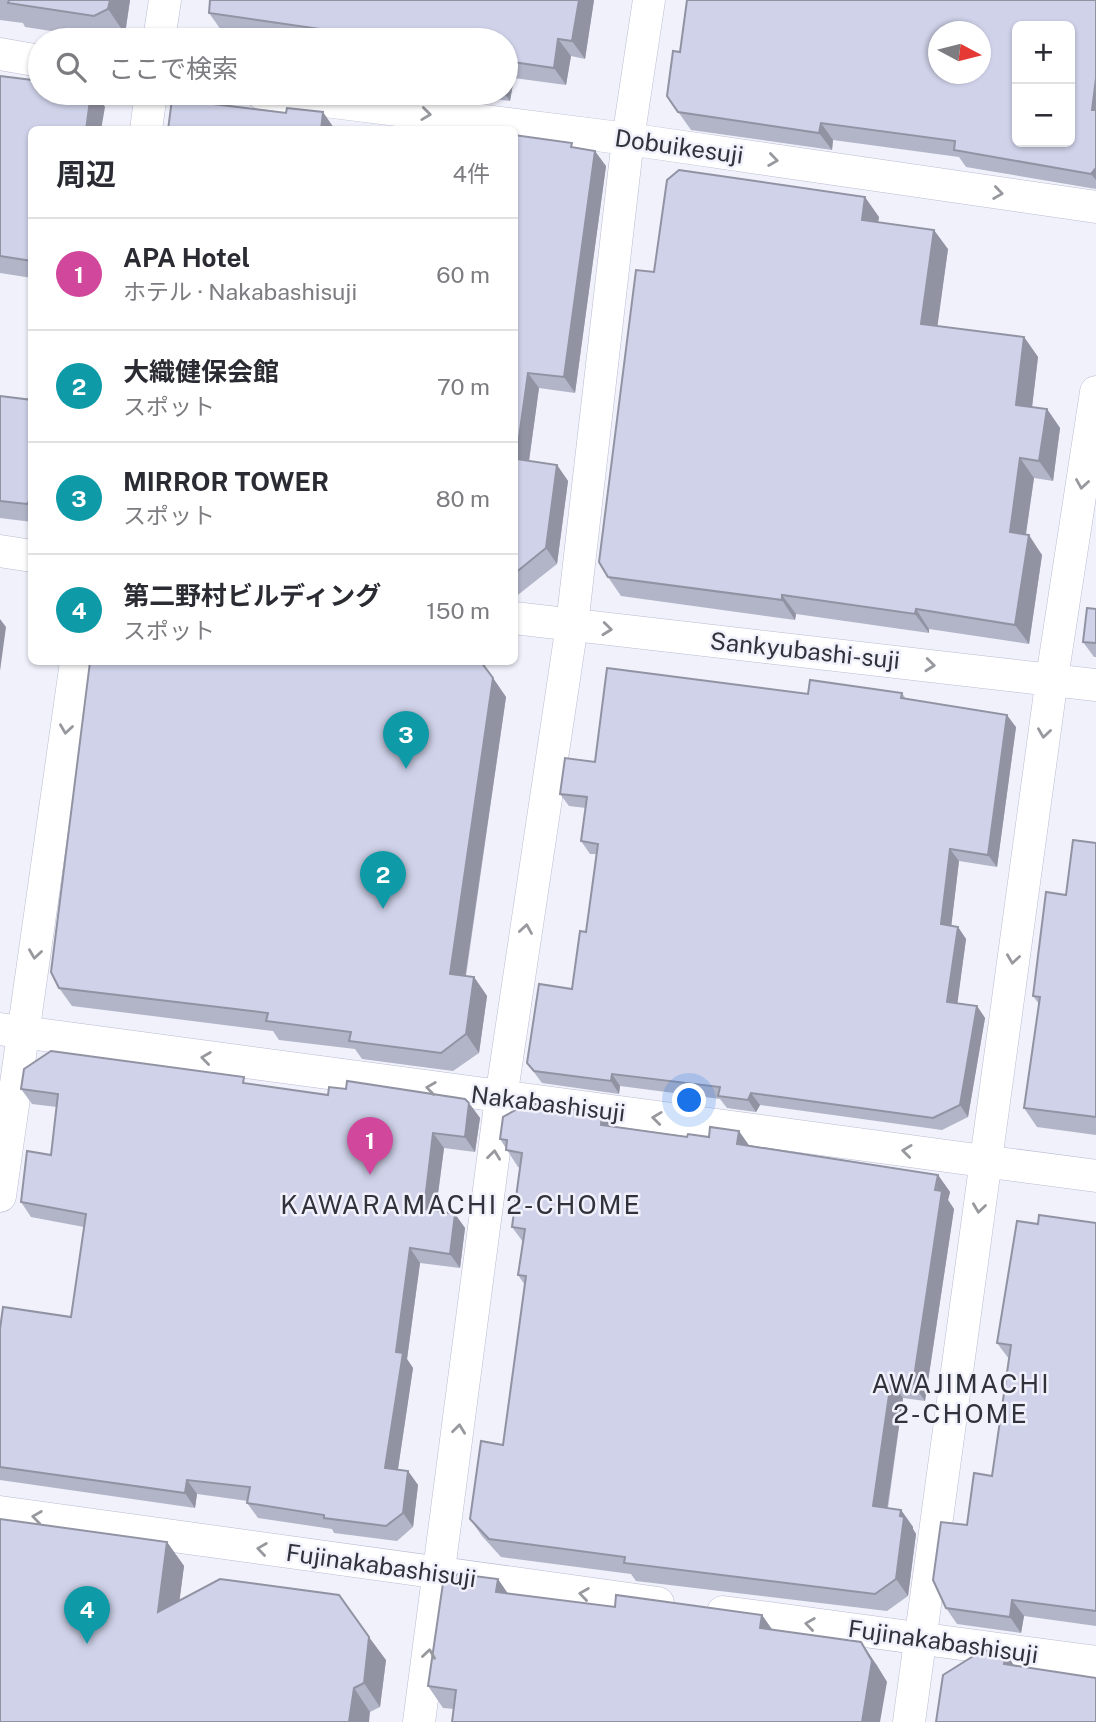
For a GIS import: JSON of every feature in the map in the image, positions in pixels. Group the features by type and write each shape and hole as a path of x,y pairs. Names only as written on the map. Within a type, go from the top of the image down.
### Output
{"street":[{"path":"161,28 165,0"},
{"path":"419,1722 501,1098 572,625 628,139 649,0"},
{"path":"0,54 28,59"},
{"path":"147,126 149,105"},
{"name":"Dobuikesuji","path":"357,105 628,139 1096,207"},
{"path":"909,1722 1052,678 1096,392"},
{"path":"0,551 28,555"},
{"name":"Sankyubashi-suji","path":"518,618 1096,685"},
{"path":"0,1196 12,1031 75,665"},
{"name":"Nakabashisuji","path":"12,1031 1096,1176"},
{"name":"Fujinakabashisuji","path":"0,1512 1096,1662"}],"building":[{"path":"9,0 110,0 108,9 94,16 8,3"},
{"path":"210,0 579,0 572,41 558,39 554,68 518,63 518,28 313,28 209,13"},
{"path":"687,0 1096,0 1096,78 1092,110 1096,110 1096,168 1091,174 954,150 955,141 821,123 819,133 678,112 667,96 673,51 680,52"},
{"path":"0,76 28,80 28,105 89,105 87,126 28,126 28,260 0,256"},
{"path":"171,105 221,105 286,113 287,108 323,112 321,126 169,126"},
{"path":"518,136 572,143 571,147 595,151 564,377 528,373 518,445"},
{"path":"679,170 865,197 862,220 934,230 921,324 1024,337 1016,405 1047,409 1039,461 1020,458 1010,532 1029,535 1015,625 916,609 915,614 782,595 782,600 608,577 599,562 636,270 654,272 667,180"},
{"path":"0,396 28,400 28,503 0,501"},
{"path":"518,459 557,465 546,548 518,571"},
{"path":"1087,608 1096,609 1096,643 1083,642"},
{"path":"90,665 483,665 493,678 450,974 474,977 466,1034 441,1053 349,1041 351,1032 266,1021 268,1013 59,988 51,972"},
{"path":"607,668 808,694 810,680 902,693 901,698 1007,715 988,855 950,849 941,924 958,927 947,1002 977,1006 960,1105 933,1118 751,1093 748,1100 718,1096 720,1087 612,1074 611,1081 534,1071 527,1063 539,984 572,989 580,931 586,932 598,844 581,841 587,797 560,794 565,758 595,762"},
{"path":"1073,840 1096,843 1096,1117 1024,1108 1040,997 1033,996 1046,892 1066,895"},
{"path":"51,1051 244,1077 243,1083 328,1095 329,1087 346,1089 347,1081 465,1099 469,1103 465,1137 433,1133 424,1209 455,1214 450,1254 410,1248 396,1352 403,1353 385,1468 408,1471 403,1513 386,1526 324,1518 324,1515 247,1503 250,1487 187,1480 185,1493 0,1467 0,1329 3,1307 71,1317 86,1214 21,1202 27,1151 51,1155 58,1094 21,1089 24,1069"},
{"path":"528,1103 602,1113 601,1125 687,1137 688,1134 709,1137 710,1127 739,1131 737,1144 938,1175 935,1190 942,1191 913,1384 891,1381 873,1506 901,1510 900,1516 904,1517 896,1579 875,1594 624,1563 625,1557 489,1539 470,1519 481,1441 503,1445 526,1276 518,1275 525,1229 512,1227 522,1153 506,1150 507,1140 500,1139 503,1117"},
{"path":"1039,1215 1096,1223 1096,1611 1012,1600 1010,1617 946,1608 933,1580 941,1522 967,1525 974,1473 992,1476 1011,1345 997,1343 1017,1221 1038,1224"},
{"path":"0,1519 167,1542 158,1612 220,1579 339,1595 369,1637 364,1683 354,1688 349,1722 0,1722"},
{"path":"458,1574 498,1579 496,1592 615,1607 616,1595 762,1615 760,1628 861,1642 872,1661 862,1722 452,1722 456,1690 428,1686 443,1583"},
{"path":"983,1650 1006,1653 1004,1664 1096,1678 1096,1722 936,1722 943,1675"}],"place":[{"name":"MIRROR TOWER","path":"406,769"},
{"name":"大織健保会館","path":"383,909"},
{"name":"APA Hotel","path":"370,1175"},
{"name":"第二野村ビルディング","path":"87,1644"}],"district":[{"name":"KAWARAMACHI 2-CHOME","path":"461,1205"},
{"name":"AWAJIMACHI 2-CHOME","path":"961,1399"}]}
